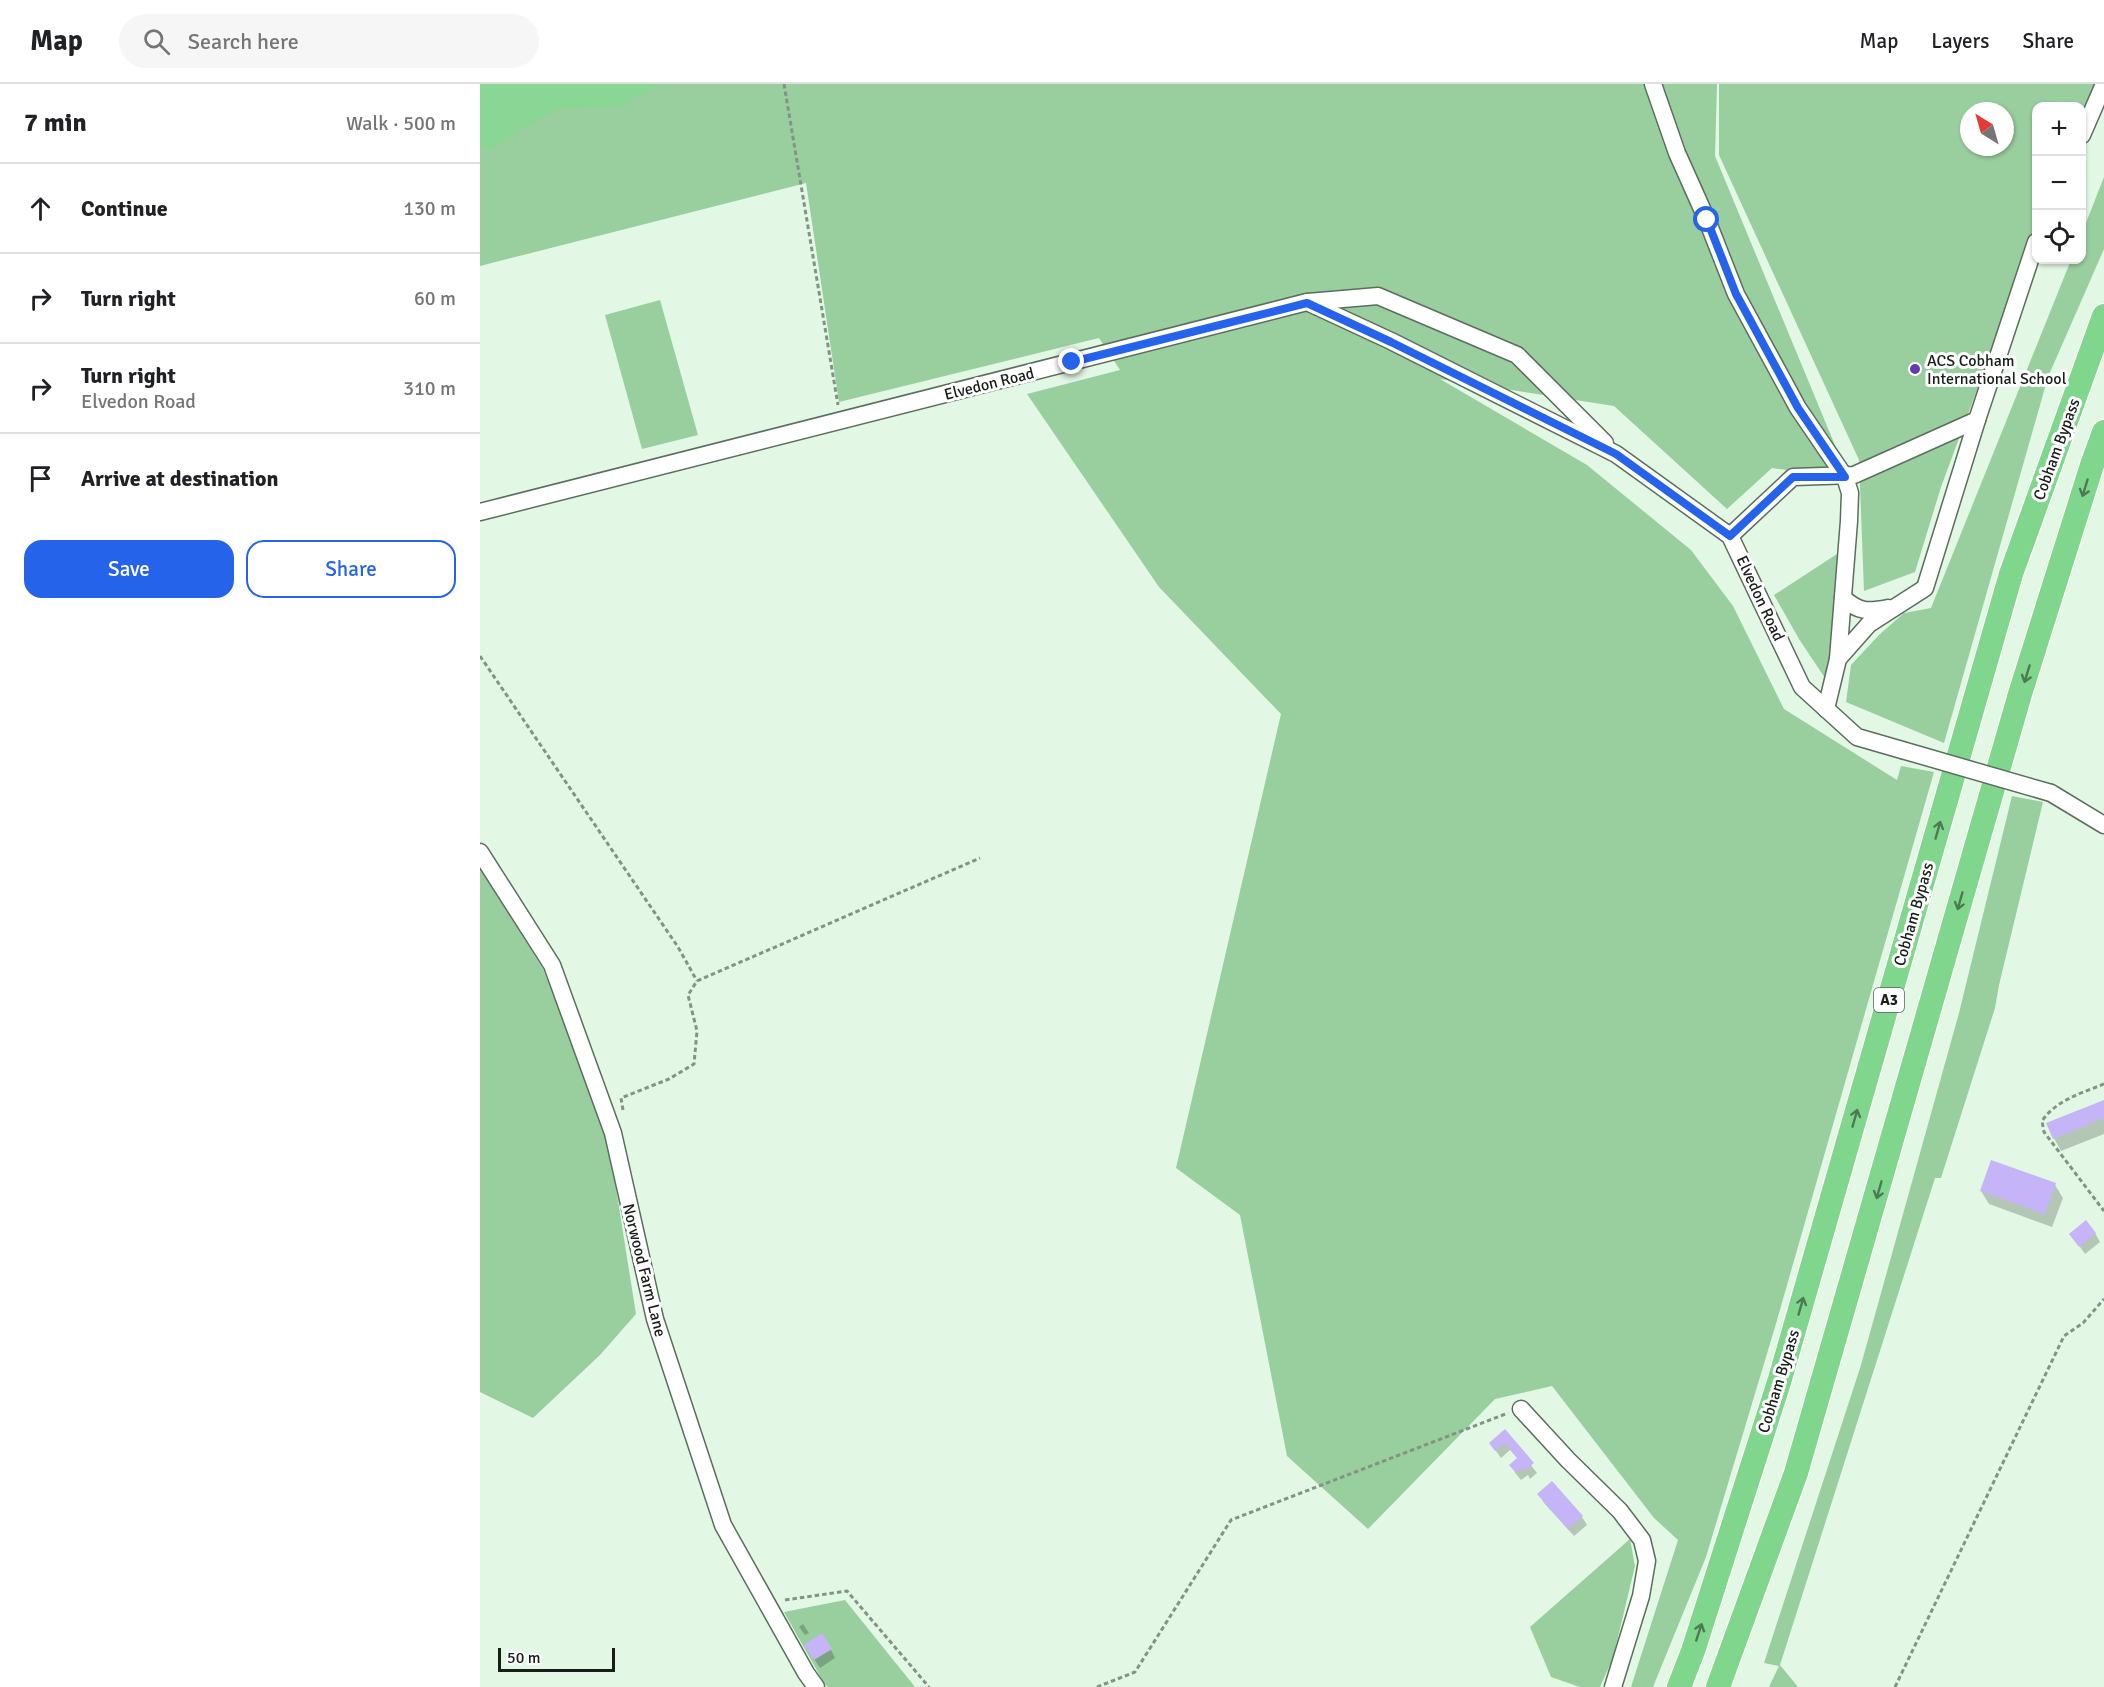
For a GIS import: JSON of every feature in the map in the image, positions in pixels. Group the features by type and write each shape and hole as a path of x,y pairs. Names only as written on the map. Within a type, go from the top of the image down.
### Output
{"highway":[{"name":"Cobham Bypass","path":"1679,1687 1693,1651 1783,1368 2011,574 2104,316"},
{"name":"A3","path":"1718,1687 1797,1473 2020,694 2104,432"}],"street":[{"path":"1653,84 1677,153 1707,220 1736,294 1798,408 1845,477 1850,494 1838,659 1826,709"},
{"path":"2086,126 2104,84"},
{"path":"1838,659 1869,624 1925,588 1977,420 2032,257"},
{"path":"1307,303 1378,296 1517,355 1616,454"},
{"name":"Elvedon Road","path":"480,512 1307,303 1391,342 1616,454 1730,536 1802,687 1857,737 2051,793 2104,825"},
{"path":"1730,536 1793,477 1854,475 1977,420"},
{"path":"1843,598 1853,607 1869,612 1895,607"},
{"name":"Norwood Farm Lane","path":"480,852 552,965 613,1133 655,1320 723,1525 816,1687"},
{"path":"1521,1408 1568,1460 1620,1511 1642,1540 1647,1561 1641,1596 1613,1687"}],"path":[{"path":"784,84 841,421"},
{"path":"480,656 678,947 697,981"},
{"path":"624,1119 621,1098 669,1078 694,1064 697,1031 688,995 697,981 980,858"},
{"path":"2104,1084 2065,1101 2047,1113 2042,1121 2044,1132 2104,1212"},
{"path":"1895,1687 2064,1336 2083,1323 2104,1299"},
{"path":"1097,1687 1134,1672 1231,1520 1521,1408"},
{"path":"780,1591 785,1601 847,1591 929,1687"}],"shaded area":[{"path":"480,84 1717,84 1715,156 1849,479 1772,468 1727,509 1614,406 1440,379 1587,465 1691,550 1733,606 1784,709 1897,780 1901,766 1934,772 1775,1327 1706,1557 1653,1687 1631,1687 1678,1540 1654,1518 1552,1386 1495,1399 1368,1529 1287,1456 1240,1215 1176,1168 1281,714 1159,587 1027,394 1120,370 1099,338 839,402 806,183 480,266"},
{"path":"480,84 661,84 620,107 557,109 489,150 480,146"},
{"name":"ACS Cobham International School","path":"1719,84 2096,84 2086,106 2086,102 2032,102 2032,242 1941,487 1915,572 1864,591 1859,460 1719,155"},
{"path":"2104,177 2104,249 2048,377 1944,743 1846,702 1851,665 1879,635 1904,613 1931,608 2069,264 2086,264 2086,223"},
{"path":"660,300 698,435 642,449 605,315"},
{"path":"1840,552 1832,653 1825,678 1774,595"},
{"path":"2012,796 2043,802 1995,1008 1941,1178 1935,1178 1780,1665 1798,1687 1769,1687 1779,1666 1764,1663 1861,1365 1959,1013"},
{"path":"480,867 543,969 607,1132 636,1314 600,1355 533,1418 480,1392"},
{"path":"1630,1539 1635,1566 1613,1658 1600,1687 1580,1687 1551,1677 1530,1627"},
{"path":"845,1600 915,1687 828,1687 824,1683 784,1612"}],"building":[{"path":"2104,1100 2104,1118 2053,1139 2046,1123"},
{"path":"1991,1160 2056,1183 2045,1214 1980,1191"},
{"path":"2086,1220 2096,1233 2079,1247 2069,1234"},
{"path":"1505,1429 1534,1463 1524,1471 1522,1468 1516,1473 1509,1465 1517,1458 1505,1443 1495,1451 1489,1443"},
{"path":"1552,1481 1583,1516 1568,1529 1537,1494"},
{"path":"822,1633 832,1649 814,1660 804,1645"}],"place":[{"name":"ACS Cobham International School","path":"1915,369"}],"route":[{"path":"1072,362 1307,303 1391,342 1616,454 1730,536 1793,477 1845,477 1798,408 1736,294 1707,220"}]}
